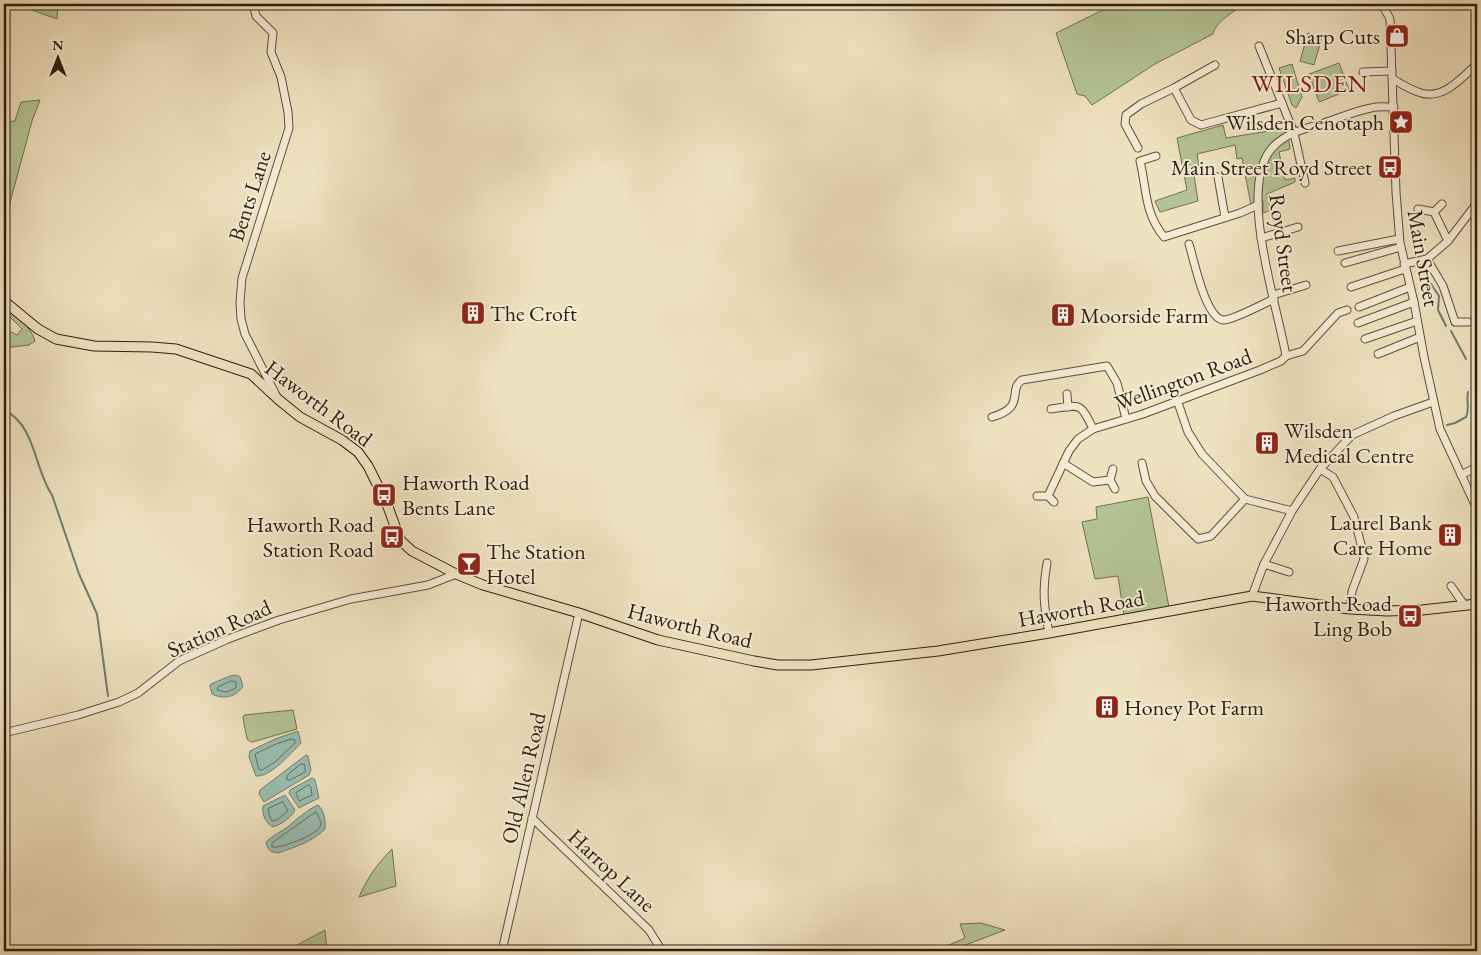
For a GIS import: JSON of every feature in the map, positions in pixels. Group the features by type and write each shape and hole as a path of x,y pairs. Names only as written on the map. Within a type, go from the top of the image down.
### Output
{"main road":[{"name":"Haworth Road","path":"4,301 38,329 56,339 94,346 152,346 176,349 251,374 300,417 342,440 358,452 368,466 387,504 400,540 412,551 456,574 483,585 658,640 754,661 778,665 888,657 1049,634 1252,596 1350,609 1422,610 1477,604"}],"street":[{"name":"Bents Lane","path":"253,4 256,16 273,33 271,52 281,77 289,128 242,278 241,319 248,344 279,400"},
{"name":"Main Street","path":"1382,4 1390,19 1396,192 1400,243 1440,430 1477,509"},
{"path":"1260,46 1294,133 1305,182"},
{"path":"1363,72 1392,75 1420,93 1430,95 1449,89 1477,64"},
{"path":"1138,148 1125,124 1126,115 1141,104 1215,65"},
{"path":"1174,88 1191,120 1201,125 1282,103"},
{"name":"Royd Street","path":"1286,356 1261,238 1258,184 1263,160 1274,146 1294,133 1372,107 1394,107"},
{"path":"1156,156 1140,161 1146,200 1158,229 1164,237 1240,213 1258,205"},
{"path":"1218,177 1225,217"},
{"path":"1351,287 1427,259 1448,241 1477,203"},
{"path":"1434,212 1442,204"},
{"path":"1418,210 1434,212"},
{"path":"1434,212 1448,241"},
{"path":"1261,238 1298,226"},
{"path":"1338,251 1362,246 1400,243"},
{"path":"1345,263 1366,257 1400,243"},
{"path":"1189,244 1206,302 1216,318 1224,321 1273,297 1306,285"},
{"path":"1362,246 1366,257"},
{"path":"1427,259 1443,286 1455,322 1468,322"},
{"path":"1359,307 1410,287"},
{"path":"1358,322 1414,302"},
{"name":"Wellington Road","path":"1048,496 1069,451 1078,439 1093,429 1126,419 1260,370 1281,361 1286,356 1303,351 1338,314 1347,310"},
{"path":"1365,339 1417,321"},
{"path":"1378,354 1420,337"},
{"path":"992,416 1004,413 1009,409 1014,400 1017,385 1022,380 1107,366 1117,383 1126,419"},
{"path":"1067,394 1068,406"},
{"path":"1177,400 1188,432 1202,454 1245,499 1292,512"},
{"path":"1252,596 1264,564 1281,532 1320,469 1352,435 1394,416 1433,402"},
{"path":"1051,409 1068,406 1082,408 1093,429"},
{"path":"1063,463 1093,482 1110,480"},
{"path":"1142,463 1146,480 1155,496 1198,539 1210,536 1245,499"},
{"path":"1461,475 1477,467"},
{"path":"1113,469 1110,480 1115,489"},
{"path":"1320,469 1333,477 1354,517 1363,552 1364,559 1352,591 1350,609"},
{"path":"1037,496 1048,496 1054,502"},
{"path":"1047,563 1043,597 1049,634"},
{"path":"1264,564 1289,572"},
{"name":"Station Road","path":"4,732 70,717 119,702 138,693 179,661 228,639 271,623 326,605 428,585 456,574"},
{"path":"1451,586 1465,606"},
{"name":"Old Allen Road","path":"502,951 578,614"},
{"name":"Harrop Lane","path":"532,818 650,930 662,951"}],"green space":[{"path":"29,4 58,4 57,19 29,9"},
{"path":"1115,4 1234,4 1237,9 1220,23 1213,34 1155,64 1092,105 1085,96 1077,94 1056,33"},
{"path":"1308,33 1322,37 1314,65 1300,61"},
{"path":"1339,63 1349,90 1319,102 1309,74"},
{"path":"1292,64 1302,97 1296,108 1292,105 1279,68"},
{"path":"40,100 32,121 4,225 4,122 15,121 21,102"},
{"path":"1223,125 1226,138 1287,128 1290,149 1279,152 1285,180 1295,178 1295,182 1267,194 1271,210 1263,213 1263,201 1251,205 1242,158 1237,159 1235,145 1197,154 1200,173 1194,175 1198,201 1160,212 1155,201 1187,190 1177,138"},
{"path":"8,309 27,327 35,341 29,345 4,348 4,332 9,331 17,335 22,329 6,313"},
{"path":"1148,497 1169,607 1124,616 1118,576 1095,579 1082,522 1097,519 1096,507"},
{"path":"293,710 297,729 251,742 247,739 244,715"},
{"path":"392,849 396,886 359,897 373,871"},
{"path":"981,923 1005,930 950,951 935,951 965,938 960,924"},
{"path":"325,930 327,951 286,951"}],"water":[{"path":"236,675 240,677 243,686 237,693 225,697 212,694 211,684"},
{"path":"298,731 301,743 274,769 268,773 256,776 249,757 250,751"},
{"path":"306,755 308,756 311,770 309,775 264,802 259,794 260,790"},
{"path":"312,778 315,780 319,798 299,808 289,793 290,790"},
{"path":"285,795 295,810 285,821 273,827 265,818 263,806"},
{"path":"318,805 324,816 325,829 309,841 297,846 278,853 270,850 266,842 271,837"}],"waterway":[{"path":"1427,278 1439,296 1438,310 1446,326"},
{"path":"1451,331 1466,359"},
{"path":"1447,425 1466,417 1468,392"},
{"path":"4,410 15,417 29,437 41,473 52,495 79,574 97,614 108,696"}],"place":[{"name":"Sharp Cuts","path":"1397,36"},
{"name":"Wilsden Cenotaph","path":"1401,122"},
{"name":"Main Street Royd Street","path":"1390,167"},
{"name":"The Croft","path":"473,313"},
{"name":"Moorside Farm","path":"1063,315"},
{"name":"Wilsden Medical Centre","path":"1267,443"},
{"name":"Haworth Road Bents Lane","path":"384,495"},
{"name":"Laurel Bank Care Home","path":"1450,535"},
{"name":"Haworth Road Station Road","path":"392,537"},
{"name":"The Station Hotel","path":"469,564"},
{"name":"Haworth Road Ling Bob","path":"1410,616"},
{"name":"Honey Pot Farm","path":"1107,707"}],"district":[{"name":"WILSDEN","path":"1310,83"}]}
